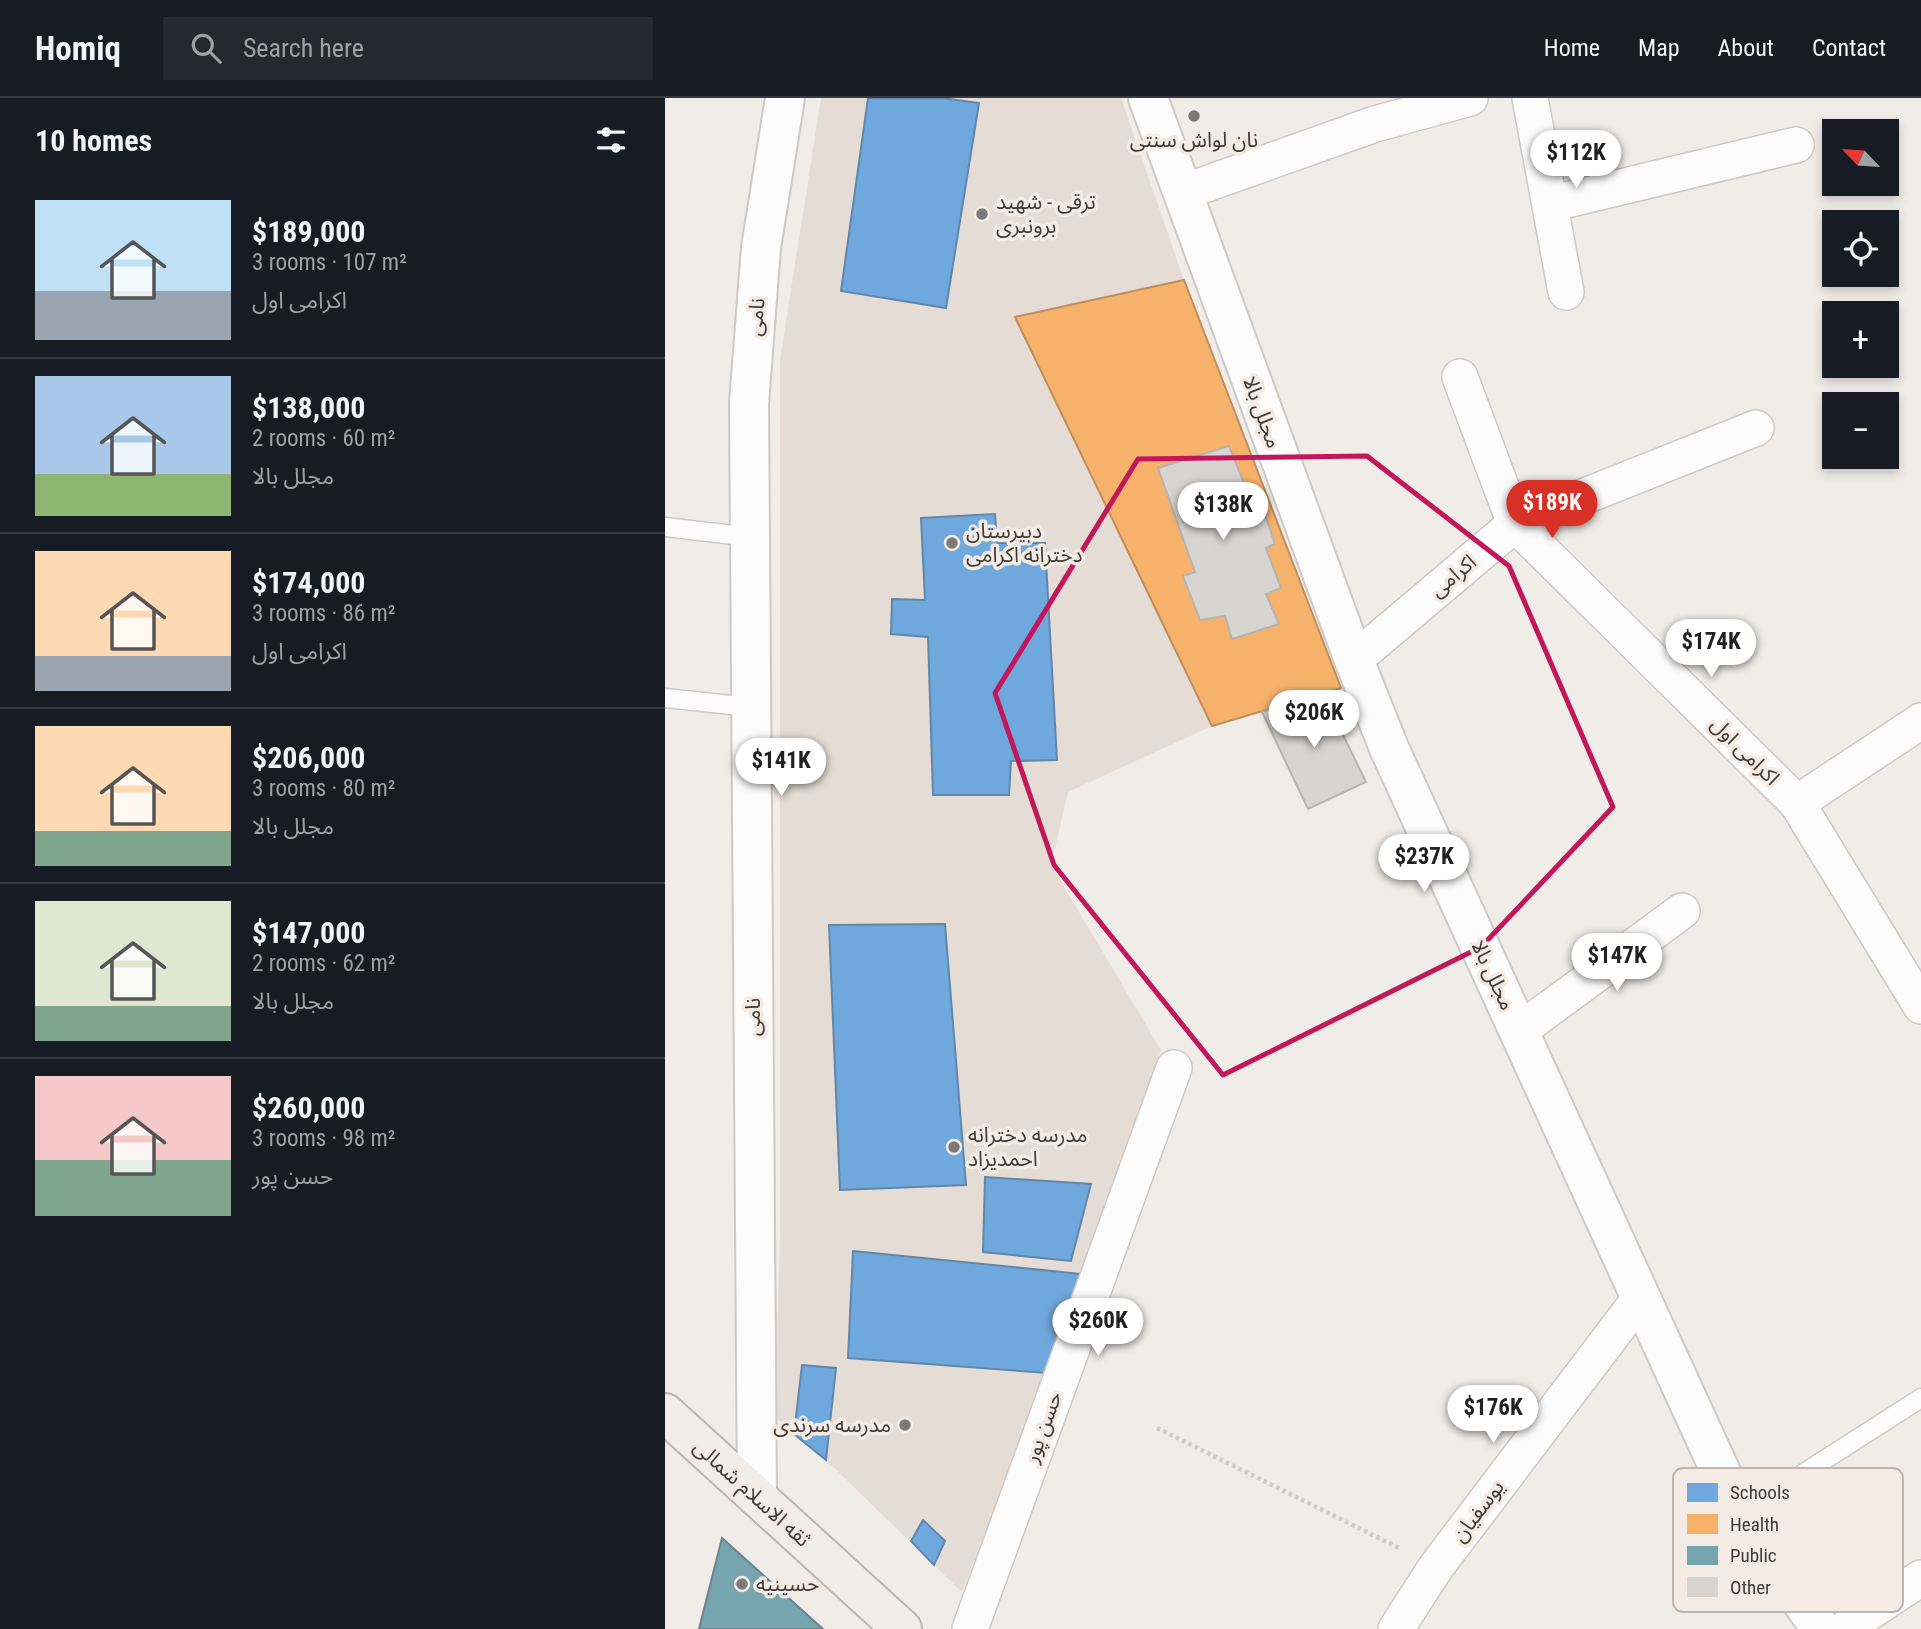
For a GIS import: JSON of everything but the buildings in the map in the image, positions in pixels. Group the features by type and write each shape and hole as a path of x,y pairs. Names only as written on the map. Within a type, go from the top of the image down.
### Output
{"main road":[{"name":"ثقه الاسلام شمالی","path":"665,1413 902,1629"}],"street":[{"name":"نامی","path":"757,1497 749,402 761,248 785,98"},
{"name":"مجلل بالا","path":"1148,98 1354,660 1389,748 1719,1468"},
{"path":"1184,192 1375,124 1470,98"},
{"path":"1530,98 1566,292"},
{"path":"1550,204 1796,145"},
{"name":"اکرامی اول","path":"1460,377 1515,524 1797,803 1921,1006"},
{"name":"اکرامی","path":"1354,660 1515,524 1756,428"},
{"path":"1797,803 1921,721"},
{"path":"1519,1031 1682,911"},
{"name":"حسن پور","path":"970,1629 1174,1068"},
{"name":"یوسفیان","path":"1396,1629 1436,1567 1641,1297"},
{"path":"1903,1590 1921,1578"},
{"name":"مجلل بالا","path":"1809,1612 1821,1629"},
{"path":"1844,1629 1870,1612"}],"lane":[{"path":"665,527 750,537"},
{"path":"665,698 750,707"},
{"path":"1812,1468 1921,1398"}],"path":[{"path":"1157,1428 1436,1567"}],"highlighted area":[{"path":"1367,456 1509,566 1613,807 1481,947 1223,1075 1054,865 995,693 1138,459"}],"shaded area":[{"path":"821,98 1121,98 1184,280 1015,317 1212,726 1068,792 1051,865 1161,1050 1047,1373 962,1592 826,1460 774,1416 780,1244 780,360"}],"place":[{"name":"نان لواش سنتی","path":"1194,116"},
{"name":"ترقی - شهید برونبری","path":"982,214"},
{"name":"دبیرستان دخترانه اکرامی","path":"952,543"},
{"name":"مدرسه دخترانه احمدیزاد","path":"954,1147"},
{"name":"مدرسه سرندی","path":"905,1425"},
{"name":"حسینیه","path":"742,1584"}]}
